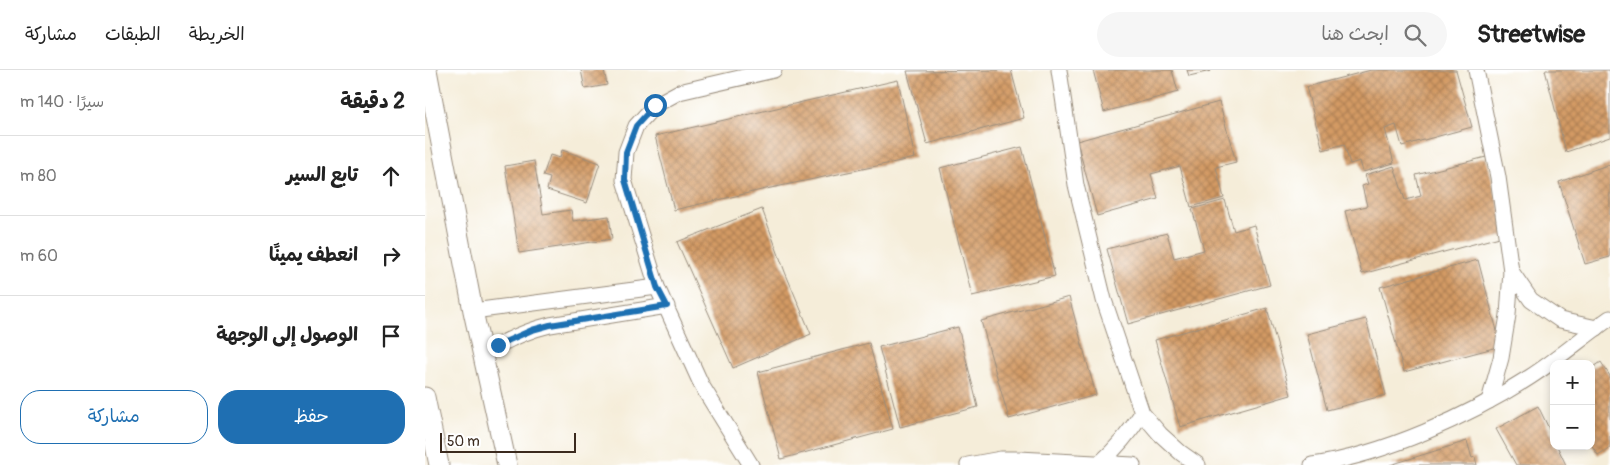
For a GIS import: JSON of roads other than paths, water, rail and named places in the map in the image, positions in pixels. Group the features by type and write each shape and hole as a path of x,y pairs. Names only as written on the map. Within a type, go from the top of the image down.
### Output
{"street":[{"path":"427,70 473,311 507,465"},
{"path":"751,465 702,386 657,287 625,180 626,152 636,126 655,105 679,92 774,70"},
{"path":"1059,70 1076,185 1104,300 1142,412 1160,434 1181,453 1199,465"},
{"path":"1476,70 1499,177 1511,271 1508,315 1501,358 1489,402"},
{"path":"1511,271 1531,300 1561,320 1597,328"},
{"path":"473,311 657,287"},
{"path":"483,355 498,345 532,330 550,325 667,306"},
{"path":"1312,465 1337,462 1401,441 1489,402 1532,376 1610,318"},
{"path":"425,396 439,465"},
{"path":"1100,463 1130,432 1142,412"},
{"path":"968,465 1001,459 1133,465"}]}
